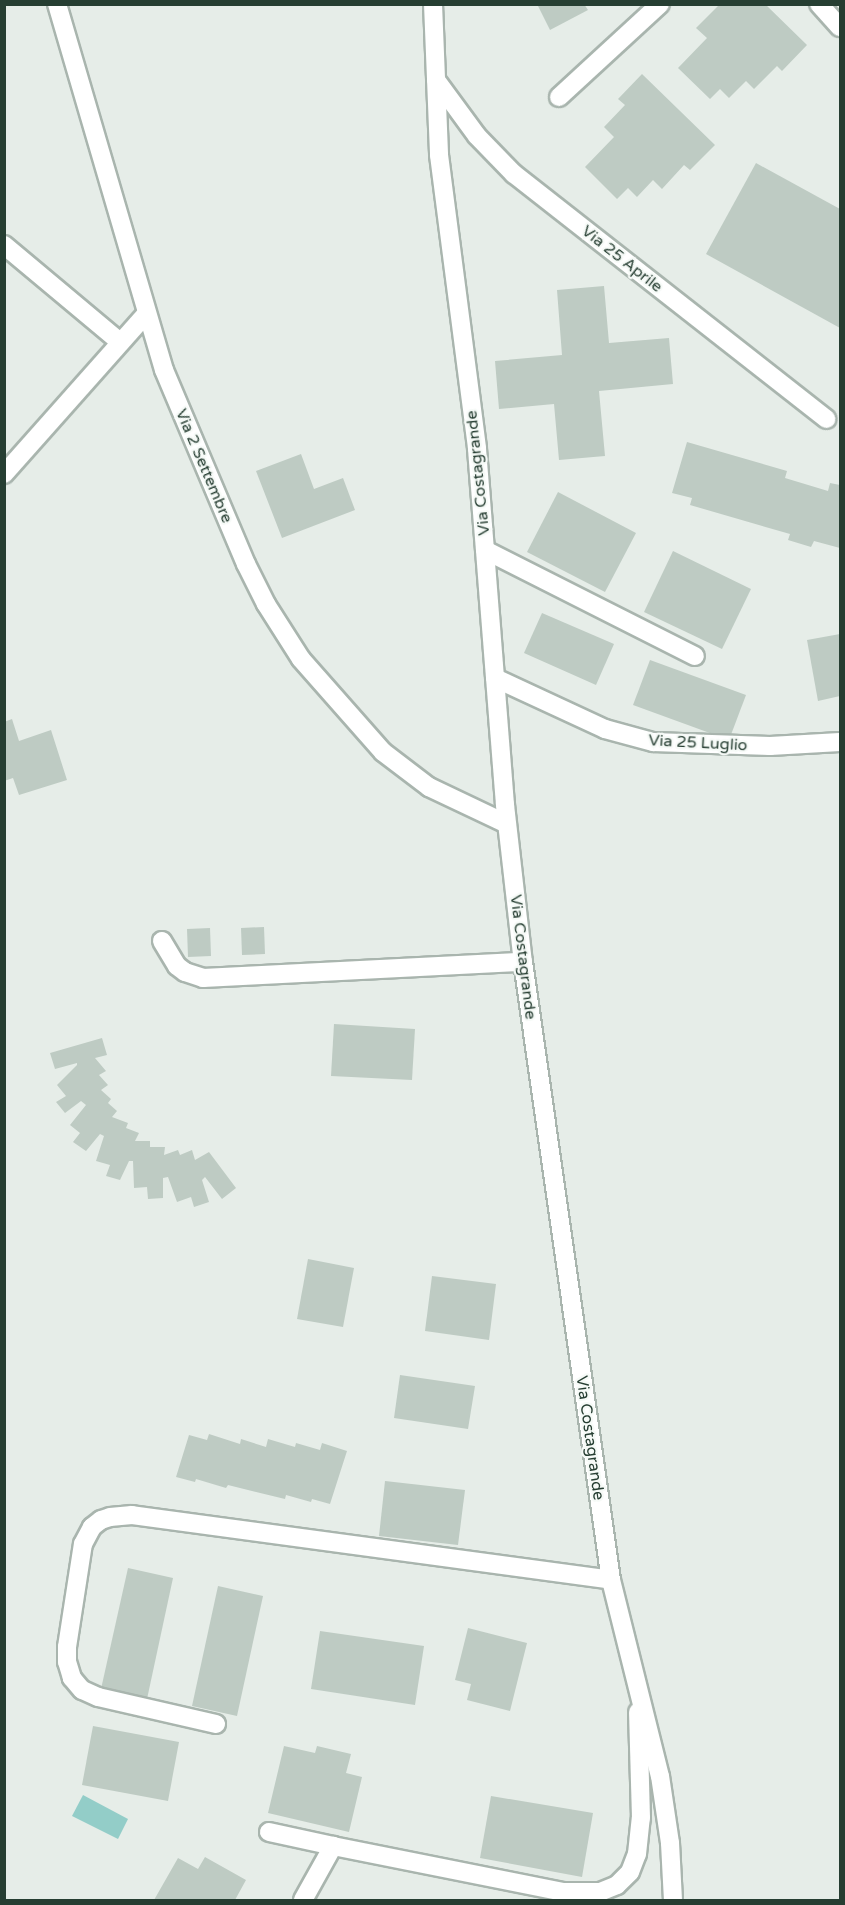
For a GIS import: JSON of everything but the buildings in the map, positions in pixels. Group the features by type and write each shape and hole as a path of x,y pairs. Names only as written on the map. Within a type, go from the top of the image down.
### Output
{"street":[{"name":"Via 2 Settembre","path":"57,4 146,314 179,409 246,564 288,641 339,705 395,762 442,794 507,824"},
{"name":"Via Costagrande","path":"434,4 439,155 477,449 507,824 523,962 611,1580 660,1776 670,1843 673,1900"},
{"path":"559,97 660,4"},
{"path":"819,4 840,27"},
{"name":"Via 25 Aprile","path":"436,80 477,136 514,174 827,419"},
{"path":"4,245 120,342"},
{"path":"4,474 146,314"},
{"path":"485,550 695,656"},
{"name":"Via 25 Luglio","path":"495,678 605,729 653,742 713,746 840,742"},
{"path":"162,941 170,958 185,972 212,978 523,962"},
{"path":"216,1724 98,1697 82,1690 72,1678 67,1662 67,1647 83,1544 92,1527 100,1520 132,1515 611,1580"},
{"path":"269,1832 563,1892 600,1892 617,1885 634,1863 640,1834 637,1680"},
{"path":"303,1900 333,1846"}],"water":[{"path":"83,1795 128,1819 118,1839 72,1816"}]}
